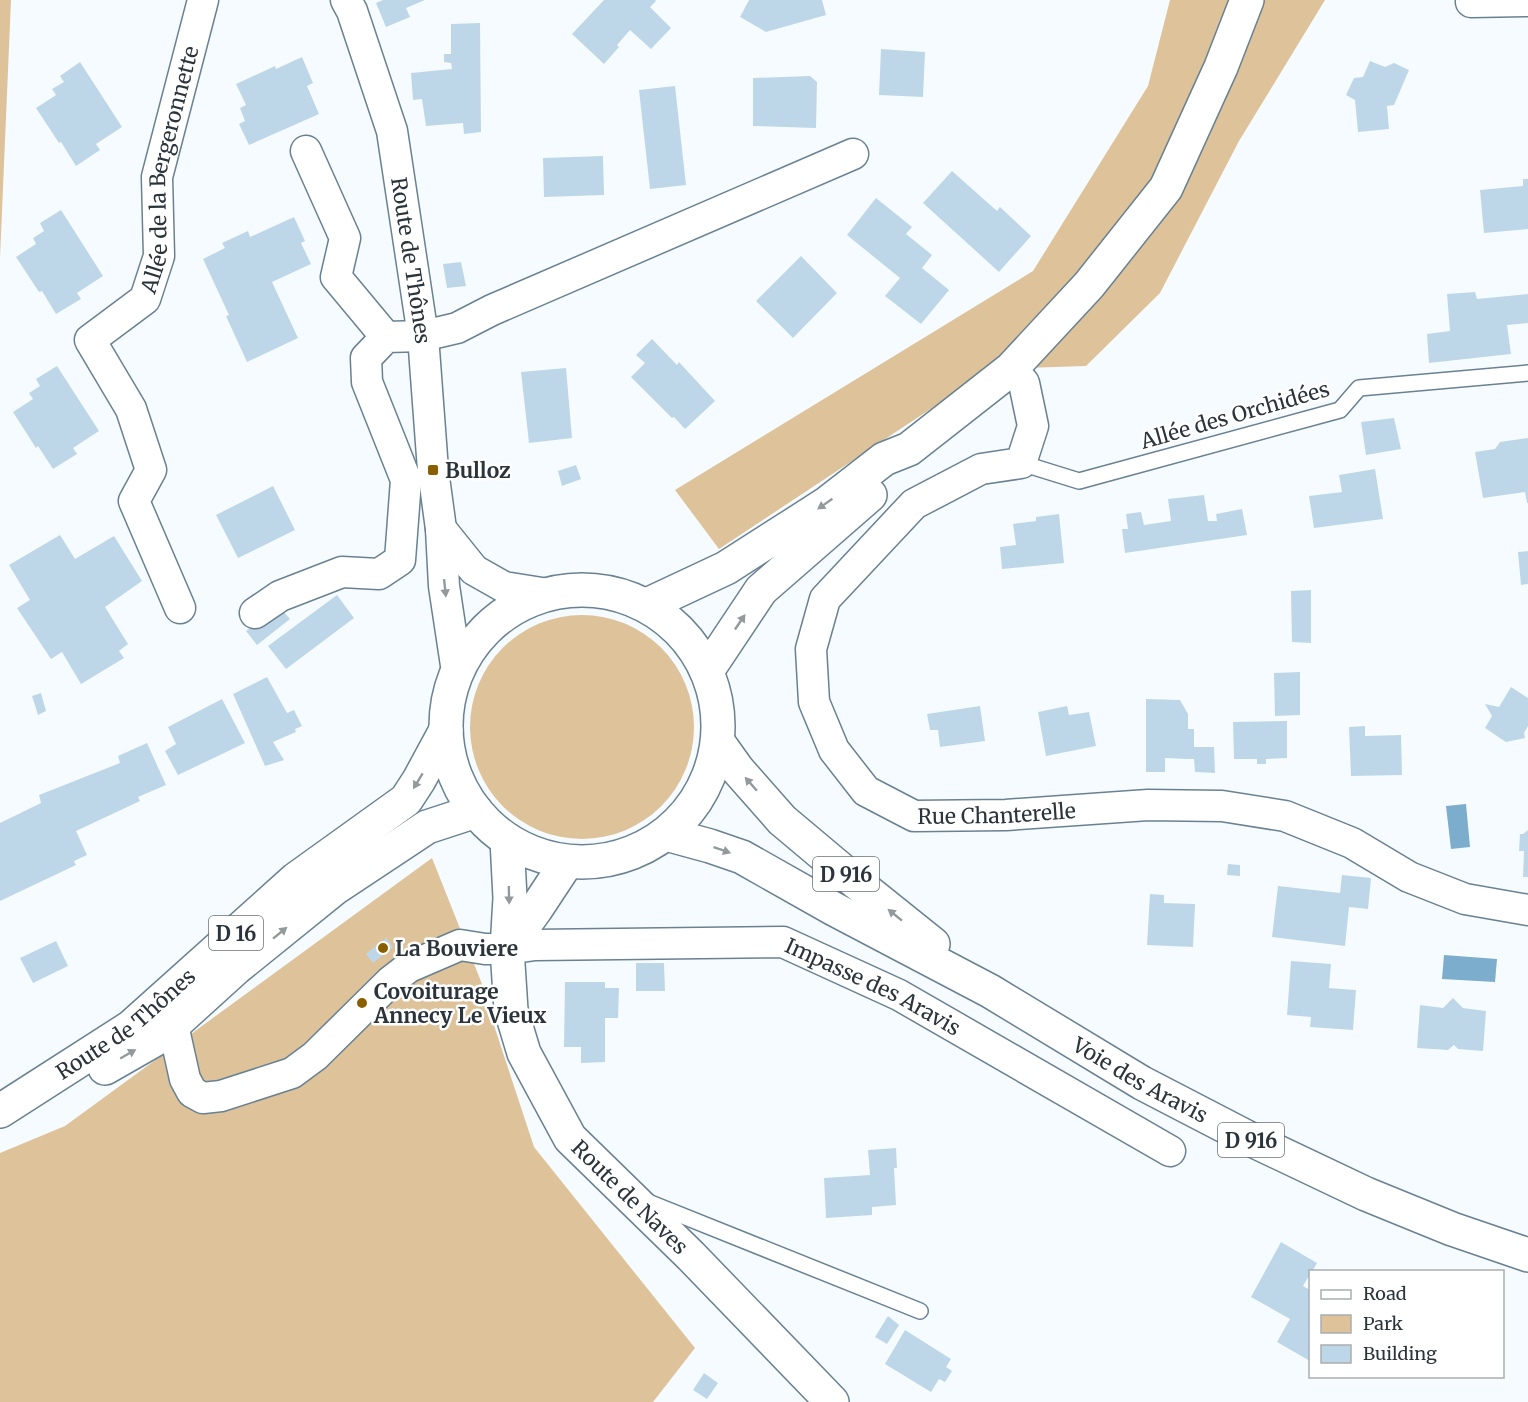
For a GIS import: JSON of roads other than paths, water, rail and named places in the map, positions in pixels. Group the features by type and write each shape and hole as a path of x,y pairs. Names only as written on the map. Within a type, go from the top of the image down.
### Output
{"main road":[{"path":"646,605 726,568 826,504 884,459 909,449 1011,369 1089,285 1166,188 1221,67 1247,0"},
{"path":"707,671 761,590 896,472 909,449"},
{"path":"610,592 646,605 682,633 707,671 715,694 718,717 717,742 709,777 691,808 666,834 636,852 602,861 567,862 536,855 507,840 476,811 460,786 450,759 446,730 448,701 457,672 472,645 493,622 519,605 548,594 610,592"},
{"name":"Route de Thônes","path":"0,1113 131,1027 296,879 406,800 446,730"},
{"name":"Voie des Aravis","path":"717,742 782,820 990,991"},
{"name":"Route de Thônes","path":"0,1113 56,1096 161,1035 236,968 336,888 427,827 476,811"},
{"name":"Voie des Aravis","path":"666,834 742,857 834,909 990,991 1142,1083 1248,1138 1366,1194 1452,1229 1528,1256"},
{"name":"Route de Naves","path":"507,840 510,897 507,949 511,1011 524,1053 570,1138 691,1256 832,1402"},
{"path":"507,949 567,862"}],"street":[{"name":"Allée de la Bergeronnette","path":"180,608 134,501 151,470 131,409 90,340 145,299 159,256 157,177 203,0"},
{"name":"Route de Thônes","path":"346,0 352,11 392,131 423,336 444,586 457,672"},
{"path":"1471,2 1528,1"},
{"path":"306,151 345,238 336,277 386,337"},
{"path":"255,613 280,596 342,573 379,574 400,560 406,480 367,382 366,358 386,337 423,336 457,328 492,310 853,154"},
{"path":"1011,369 1024,383 1034,426 1022,463"},
{"name":"Rue Chanterelle","path":"1022,463 981,469 914,504 825,599 811,649 814,702 834,750 866,791 914,816 1006,814 1148,805 1222,806 1285,816 1352,843 1419,881 1466,899 1528,910"},
{"path":"441,530 474,570 504,587 548,594"},
{"name":"Impasse des Aravis","path":"173,1024 184,1079 192,1092 203,1098 221,1096 292,1072 315,1056 391,981 410,967 460,945 485,949 507,949 536,945 783,942 899,995 1170,1151"}],"lane":[{"name":"Allée des Orchidées","path":"1022,463 1079,481 1340,410 1359,388 1528,374"},
{"path":"626,1193 920,1311"}],"water":[{"path":"1466,804 1470,847 1451,849 1446,806"},
{"path":"1444,955 1497,959 1495,982 1442,979"}],"place":[{"name":"Bulloz","path":"433,470"},
{"name":"La Bouviere","path":"383,948"},
{"name":"Covoiturage Annecy Le Vieux","path":"362,1003"}]}
